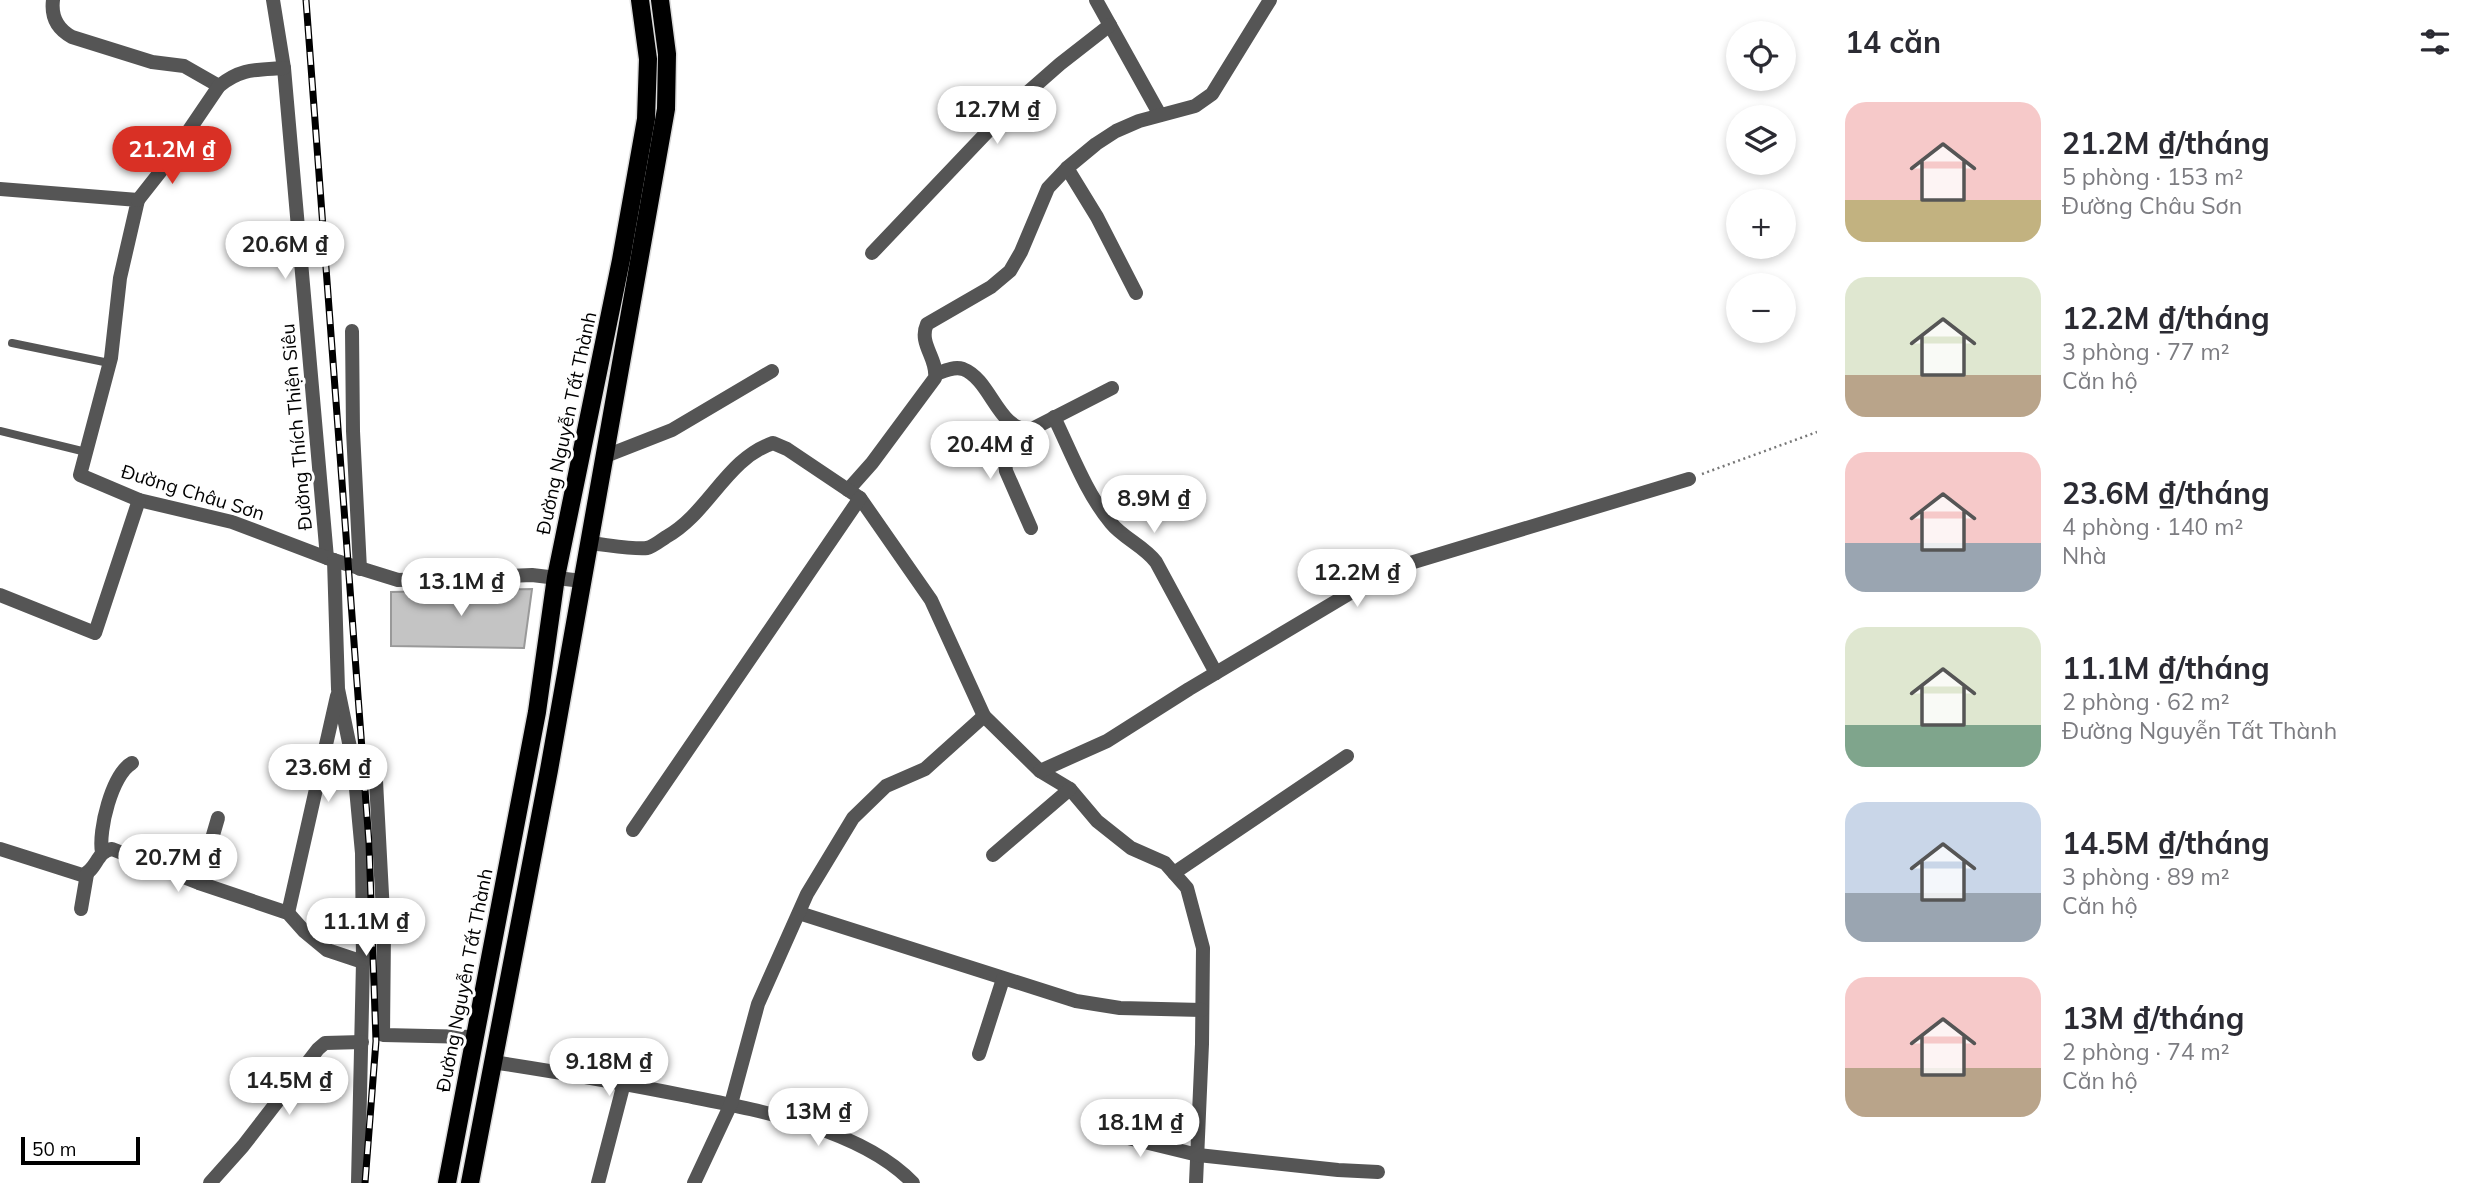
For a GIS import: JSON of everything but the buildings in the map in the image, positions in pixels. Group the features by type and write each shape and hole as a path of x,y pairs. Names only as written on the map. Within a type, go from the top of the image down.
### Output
{"main road":[{"name":"Đường Nguyễn Tất Thành","path":"447,1183 537,712 556,577 621,260 646,118 648,59 640,0"},
{"name":"Đường Nguyễn Tất Thành","path":"470,1183 549,770 666,109 667,54 660,0"}],"street":[{"path":"53,0 55,21 66,34 152,62 184,66 219,86"},
{"name":"Đường Thích Thiện Siêu","path":"273,0 284,68 330,559 338,689"},
{"path":"1096,0 1160,115"},
{"path":"936,374 924,342 924,329 927,324 991,287 1010,271 1048,188 1067,168 1107,136 1160,115 1195,106 1212,94 1270,0"},
{"path":"872,253 1011,107 1110,25"},
{"path":"0,189 138,200 219,86 245,71 284,68"},
{"path":"1067,168 1097,217 1136,293"},
{"name":"Đường Châu Sơn","path":"138,200 120,278 109,363 80,475 139,500 232,522 330,559 398,580 532,575 582,581"},
{"path":"352,331 360,569"},
{"path":"633,830 872,463 936,374 952,369 964,370 980,384 1014,427 1032,429 1112,388"},
{"path":"603,457 672,430 772,371"},
{"path":"1054,417 1111,524 1150,554 1164,574 1216,673"},
{"path":"1014,427 1005,462 1006,471 1031,528"},
{"path":"588,543 647,548 676,532 698,514 747,456 757,448 774,443 854,494 931,600 984,716 1040,771 1070,789 1097,821 1131,848 1165,863 1188,888 1203,948 1196,1183"},
{"path":"1040,771 1107,741 1372,580 1407,564 1689,479"},
{"path":"0,595 94,633 139,500"},
{"path":"288,913 338,689"},
{"path":"338,689 354,767 360,841 363,962 358,1183"},
{"path":"694,1183 731,1104 758,1004 807,894 853,818 886,786 925,769 984,716"},
{"path":"1174,873 1347,756"},
{"path":"376,762 384,932 383,1035 474,1037"},
{"path":"81,909 87,874 102,852 101,832 117,782 125,767 132,763"},
{"path":"993,855 1070,789"},
{"path":"199,883 218,818"},
{"path":"0,849 82,875 87,874"},
{"path":"102,852 112,849 199,883 288,913 327,950 363,962"},
{"path":"799,913 1076,1001 1120,1009 1202,1010"},
{"path":"979,1054 1003,979"},
{"path":"210,1183 243,1146 317,1049 325,1043 362,1042"},
{"path":"493,1062 624,1083 784,1117 866,1149 887,1161 913,1183"},
{"path":"598,1183 624,1083"},
{"path":"1091,1129 1198,1155 1378,1172"}],"lane":[{"path":"12,343 109,363"},
{"path":"0,430 86,452"}],"path":[{"path":"1689,479 1817,432"}],"railway":[{"path":"306,0 369,843 376,1041 365,1183"}]}
